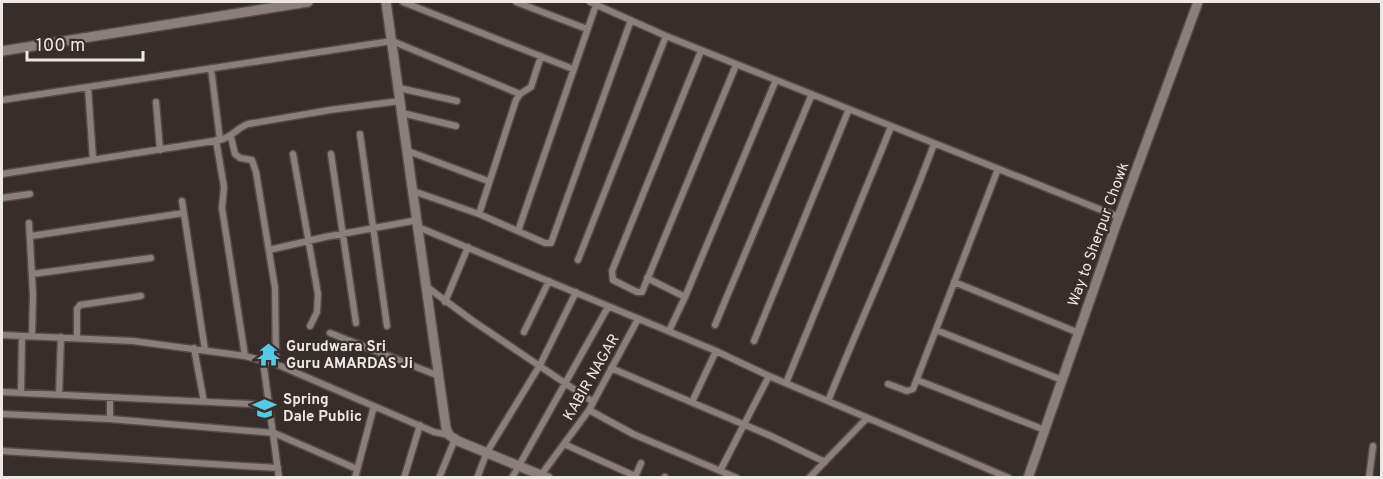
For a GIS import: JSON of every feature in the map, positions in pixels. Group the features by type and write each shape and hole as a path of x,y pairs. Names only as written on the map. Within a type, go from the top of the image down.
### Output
{"street":[{"path":"2,51 308,2"},
{"path":"386,2 446,428 452,437"},
{"path":"403,2 573,69"},
{"path":"516,2 587,29"},
{"path":"518,231 587,29 594,2 701,51 1119,217"},
{"name":"Way to Sherpur Chowk","path":"1028,477 1119,217 1198,2"},
{"path":"413,191 478,214 548,244 552,241 631,20"},
{"path":"578,260 666,36"},
{"path":"2,100 392,41 520,94"},
{"path":"701,51 611,275 613,280 639,293 642,292 736,65"},
{"path":"478,214 516,100 520,94 531,87 541,56"},
{"path":"211,68 224,187 222,208 245,356"},
{"path":"669,331 686,297 776,80"},
{"path":"88,87 93,160"},
{"path":"399,88 457,101"},
{"path":"715,325 812,94"},
{"path":"2,174 218,140 231,137 237,129 248,124 400,101"},
{"path":"156,102 160,150"},
{"path":"754,341 849,110"},
{"path":"402,113 456,126"},
{"path":"786,383 891,127"},
{"path":"360,134 387,326"},
{"path":"231,137 235,154 240,158 252,160 254,164 274,288 276,364"},
{"path":"828,401 934,144"},
{"path":"408,151 488,181"},
{"path":"293,154 319,299 317,312 310,327"},
{"path":"331,154 356,323"},
{"path":"888,384 910,391 917,380 998,169"},
{"path":"2,198 30,194"},
{"path":"182,201 205,350"},
{"path":"31,236 184,213"},
{"path":"29,223 32,336"},
{"path":"269,250 374,227 418,224 1009,477"},
{"path":"445,302 468,247"},
{"path":"32,274 151,258"},
{"path":"647,278 686,297"},
{"path":"524,332 549,281"},
{"path":"954,282 1079,333"},
{"path":"427,286 445,302 593,402"},
{"path":"477,477 488,452 540,365 576,292"},
{"path":"77,338 76,309 80,305 141,296"},
{"path":"512,477 608,306"},
{"name":"KABIR NAGAR","path":"544,476 589,410 638,319"},
{"path":"936,330 1062,380"},
{"path":"330,333 439,376"},
{"path":"2,336 133,341 245,356 276,364 434,432 452,437 544,476"},
{"path":"21,392 22,336"},
{"path":"59,394 61,337"},
{"path":"194,348 204,402"},
{"path":"692,402 716,351"},
{"path":"263,361 279,477"},
{"path":"611,368 825,462"},
{"path":"720,471 769,376"},
{"path":"917,380 1045,430"},
{"path":"2,392 270,405"},
{"path":"110,397 110,420"},
{"path":"355,477 374,406"},
{"path":"589,410 633,434 737,477"},
{"path":"2,414 274,433 357,469"},
{"path":"809,477 867,418"},
{"path":"404,477 420,425"},
{"path":"439,477 452,437"},
{"path":"564,444 635,477 641,463"},
{"path":"1369,477 1373,446"},
{"path":"2,450 278,468"}],"place":[{"name":"Gurudwara Sri Guru AMARDAS Ji","path":"268,355"},
{"name":"Spring Dale Public","path":"265,408"}]}
